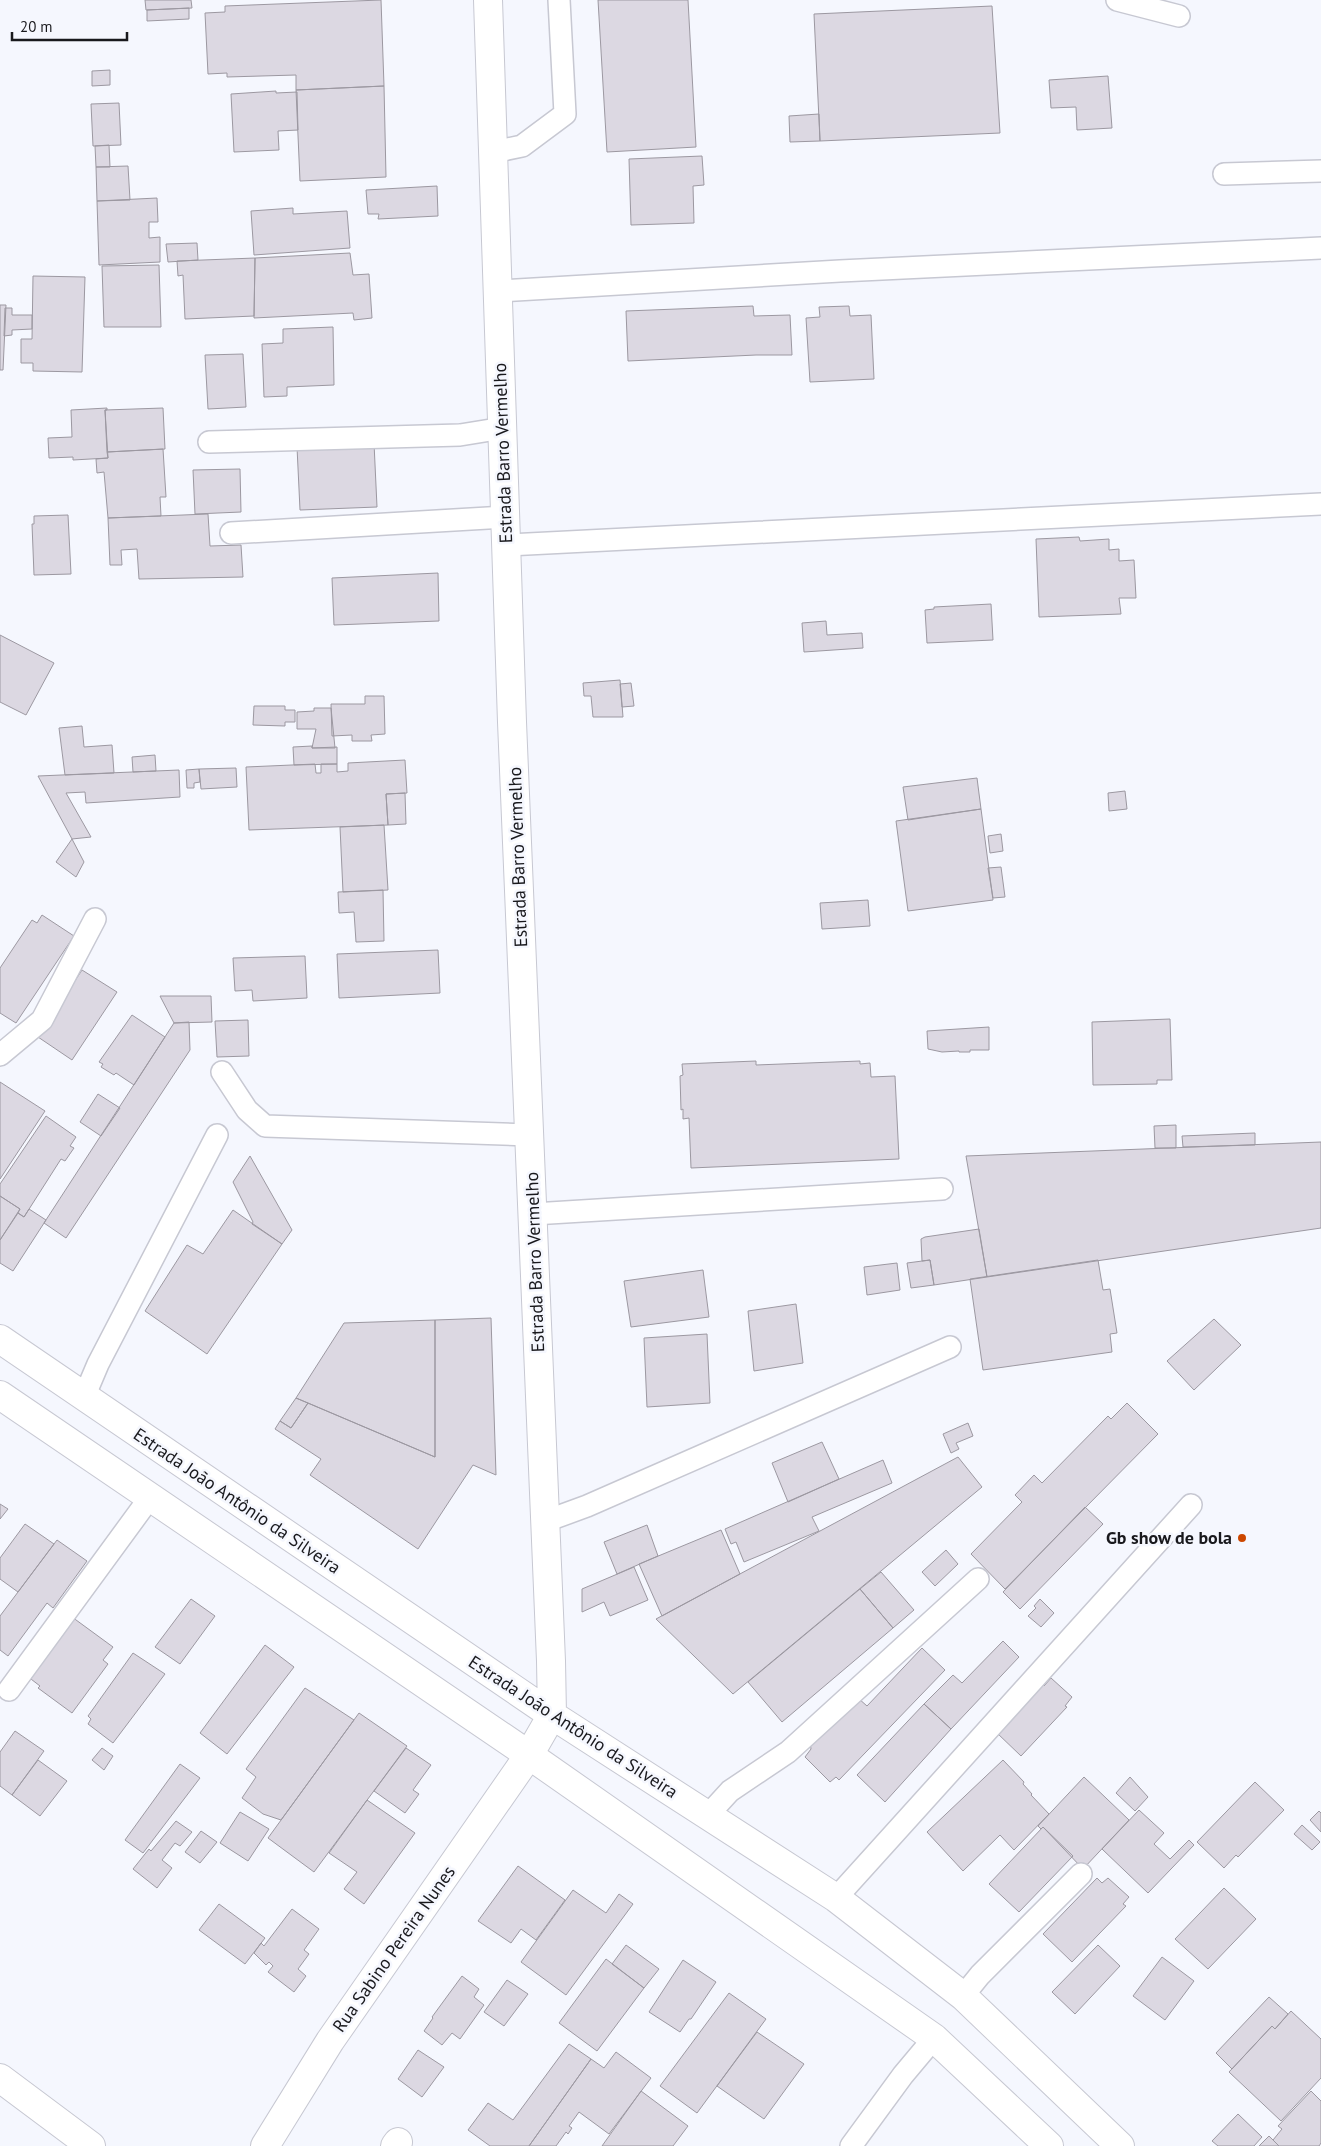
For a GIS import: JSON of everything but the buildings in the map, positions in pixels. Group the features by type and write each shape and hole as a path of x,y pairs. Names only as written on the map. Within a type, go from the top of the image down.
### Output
{"main road":[{"name":"Estrada Barro Vermelho","path":"488,0 506,545 546,1521 552,1715"},
{"name":"Estrada João Antônio da Silveira","path":"0,1340 552,1715 836,1898 963,1996 1120,2146"},
{"path":"0,1395 529,1755 934,2038 1049,2146"},
{"name":"Rua Sabino Pereira Nunes","path":"265,2146 330,2041 529,1755 552,1715"},
{"path":"0,2078 91,2146"}],"lane":[{"path":"493,152 522,146 565,114 560,0"},
{"path":"1117,0 1179,16"},
{"path":"1224,174 1321,171"},
{"path":"498,291 869,269 1321,248"},
{"path":"209,442 460,435 503,428"},
{"path":"506,545 1321,504"},
{"path":"231,533 505,517"},
{"path":"0,1055 42,1020 95,919"},
{"path":"222,1072 247,1110 265,1126 529,1135"},
{"path":"84,1397 98,1364 217,1135"},
{"path":"533,1214 942,1190"},
{"path":"546,1521 587,1506 950,1347"},
{"path":"9,1690 151,1496"},
{"path":"836,1898 1191,1505"},
{"path":"708,1815 730,1791 788,1752 978,1579"},
{"path":"963,1996 980,1975 1081,1874"},
{"path":"850,2146 903,2075 934,2038"}],"place":[{"name":"Gb show de bola","path":"1242,1538"}]}
